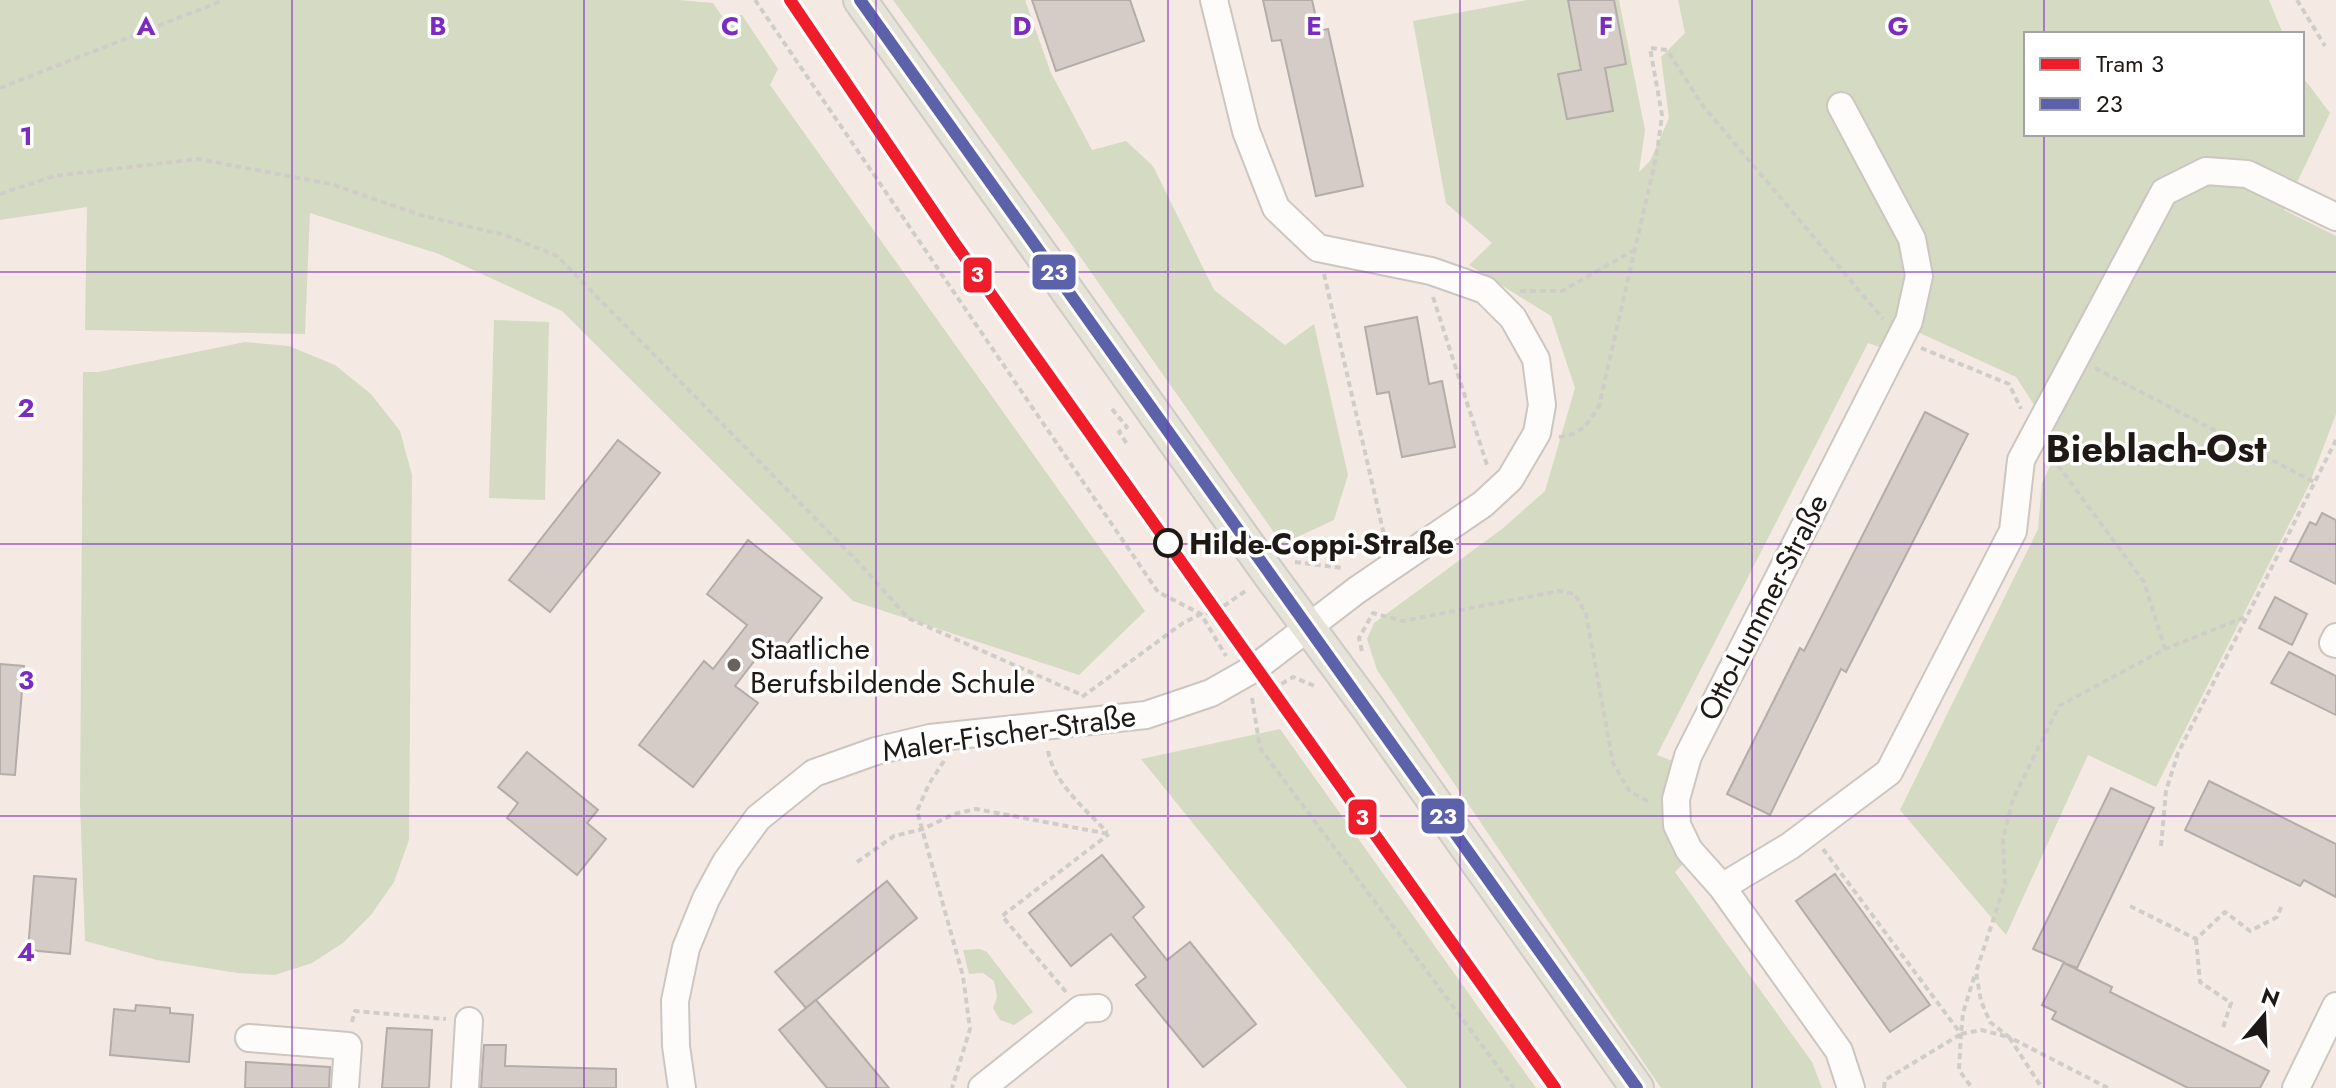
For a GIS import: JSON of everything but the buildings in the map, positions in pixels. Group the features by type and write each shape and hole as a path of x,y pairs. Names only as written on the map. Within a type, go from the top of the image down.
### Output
{"main road":[{"path":"860,0 1637,1088"}],"street":[{"path":"1214,0 1246,131 1276,208 1318,248 1431,271 1485,290 1513,318 1536,359 1542,405 1537,433 1510,479 1483,504 1357,590 1308,628"},
{"name":"Otto-Lummer-Straße","path":"1841,106 1912,239 1919,276 1909,321 1688,756 1676,807 1677,825 1689,850 1722,887 1839,1051 1851,1088"},
{"path":"1722,887 1810,831 1889,772 2013,531 2021,460 2164,192 2206,171 2247,174 2336,217"},
{"name":"Maler-Fischer-Straße","path":"682,1088 676,1046 675,1001 686,948 712,887 758,818 814,773 876,751 930,738 1146,715 1211,693 1244,694 1308,628"},
{"path":"2336,637 2333,643 2336,644"},
{"path":"2296,1088 2336,1006"},
{"path":"982,1088 1089,1008"},
{"path":"465,1088 469,1021"},
{"path":"249,1038 348,1046 345,1088"}],"path":[{"path":"0,88 224,0"},
{"path":"755,0 1158,592 1201,614 1244,694 1260,748 1514,1088"},
{"path":"2297,0 2325,46"},
{"path":"1537,433 1554,438 1570,436 1586,428 1599,406 1657,153 1662,115 1650,48 1667,50 1703,106 1900,339 2009,384 2034,435 2079,491 2144,582 2165,649"},
{"path":"0,194 54,176 198,159 331,184 420,215 505,235 557,256 862,566 908,618 1082,695"},
{"path":"1318,248 1385,539 1374,547"},
{"path":"1485,290 1562,291 1636,249"},
{"path":"1429,286 1489,472"},
{"path":"2075,358 2314,482"},
{"path":"1112,409 1127,427 1119,432 1127,444"},
{"path":"2161,846 2166,791 2178,753 2336,440"},
{"path":"1076,722 1082,695 1183,623 1201,614 1215,612 1291,561 1340,569 1351,562"},
{"path":"1363,656 1359,638 1373,613 1403,621 1559,591 1575,594 1586,614 1613,763 1630,792 1656,805 1676,807"},
{"path":"1972,1088 1959,1070 1963,1013 2005,884 2003,839 2013,799 2059,706 2165,649 2248,616"},
{"path":"1271,690 1293,677 1314,685 1330,701 1351,685"},
{"path":"1244,694 1262,695"},
{"path":"1062,749 1048,751 1051,766 1079,803 1109,834"},
{"path":"949,752 917,811 963,976 970,1029 952,1088"},
{"path":"857,862 894,836 923,829 954,814 976,809 1109,834"},
{"path":"1810,831 1961,1034"},
{"path":"1089,1008 1002,916 1109,834"},
{"path":"2196,939 2225,912 2250,931 2277,917 2282,905"},
{"path":"2130,906 2196,939"},
{"path":"2196,939 2200,982 2231,1003 2223,1028"},
{"path":"1976,972 1981,1001 1990,1022 2009,1037 2108,1088"},
{"path":"355,1011 469,1021"},
{"path":"1884,1088 1885,1080 1961,1034 1981,1030 2009,1037 2042,1088"}],"green space":[{"path":"0,0 679,0 713,3 722,16 742,15 778,69 770,85 1145,611 1079,675 853,601 562,311 439,254 310,213 305,334 85,330 87,207 0,220"},
{"path":"893,0 1025,0 1051,73 1092,150 1126,141 1153,166 1214,290 1285,345 1314,324 1348,475 1334,520 1282,544 1067,238"},
{"path":"1527,0 1619,0 1645,130 1639,172 1650,161 1669,118 1661,57 1685,33 1678,0 2269,0 2282,32 2024,32 2024,136 2304,136 2304,79 2330,113 2284,210 2336,236 2336,414 2309,485 2156,787 2088,755 2006,935 1900,810 2038,529 2042,483 2060,445 2016,377 1898,323 1885,349 1868,343 1657,755 1673,761 1662,799 1662,820 1686,861 1675,872 1812,1062 1822,1088 1661,1088 1377,670 1367,639 1374,623 1502,529 1545,491 1575,388 1551,316 1469,265 1492,243 1446,203 1413,21"},
{"path":"494,320 549,322 545,500 489,498"},
{"path":"245,342 289,346 335,365 371,394 400,431 412,475 409,840 394,882 371,915 343,943 312,963 275,975 237,973 157,960 85,941 80,803 83,372 98,372"},
{"path":"1280,729 1536,1088 1407,1088 1141,759"},
{"path":"980,949 987,952 1033,1012 1014,1025 1000,1020 993,1008 997,997 994,981 983,973 969,974 963,950"}],"tram line":[{"name":"3","path":"790,0 954,242 1555,1088"}],"transit line":[{"name":"23","path":"860,0 1637,1088"}],"place":[{"name":"Hilde-Coppi-Straße","path":"1168,543"},
{"name":"Staatliche Berufsbildende Schule","path":"734,665"}],"district":[{"name":"Bieblach-Ost","path":"2156,448"}]}
